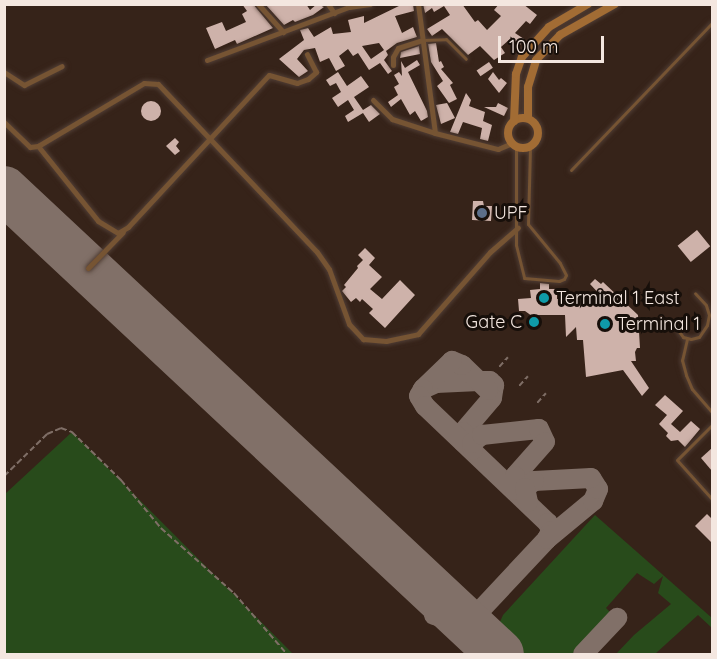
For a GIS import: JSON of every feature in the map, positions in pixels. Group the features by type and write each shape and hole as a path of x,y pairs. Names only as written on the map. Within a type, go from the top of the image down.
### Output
{"street":[{"path":"258,4 283,32"},
{"path":"328,4 334,13"},
{"path":"207,60 334,13 370,4"},
{"path":"418,4 435,133"},
{"path":"514,145 508,134 514,121 516,74 522,57 549,27 588,4"},
{"path":"373,100 392,119 435,133 498,149 514,145 530,147 538,139 539,133 537,127 528,118 528,87 536,60 561,35 615,4"},
{"path":"393,65 393,57 398,48 423,40"},
{"path":"88,268 211,140 269,75 297,83 308,79 316,72 306,54"},
{"path":"4,72 24,85 62,66"},
{"path":"4,122 30,147 38,146 150,82 158,84 317,252 329,269 349,324 363,339 386,341 418,334 490,252 518,228"},
{"path":"514,121 528,118"},
{"path":"38,146 98,221 118,233 128,227"}],"lane":[{"path":"571,170 712,23"},
{"path":"423,40 446,39 465,59"},
{"path":"514,145 518,228 516,245 524,278 559,281 566,275 560,263 528,224 530,147"},
{"path":"687,339 699,337 703,333 709,315 706,305 695,293"},
{"path":"678,330 687,339"},
{"path":"687,339 682,360 686,375 692,389 712,412"},
{"path":"712,425 677,460 712,499"}],"path":[{"path":"498,367 508,357"},
{"path":"519,386 528,376"},
{"path":"537,403 546,393"},
{"path":"4,476 47,434 61,428 72,432 121,480 161,528 234,594 287,654"}],"green space":[{"path":"72,432 293,654 5,654 5,494"},
{"path":"595,515 712,618 712,628 698,615 655,654 616,654 634,635 671,604 658,593 663,576 654,584 637,573 606,608 611,613 572,654 501,654 495,644 495,633 503,615"}],"building":[{"path":"242,4 253,4 273,28 237,44 235,40 215,49 206,28 222,22 226,31 246,22 242,14 247,11"},
{"path":"265,4 306,4 310,10 317,4 324,7 313,15 284,25"},
{"path":"403,4 413,4 414,11 395,16 402,33 413,27 417,37 397,43 386,51 388,55 384,60 392,71 388,74 380,63 369,70 358,53 353,56 348,49 339,56 345,66 336,71 329,58 320,62 315,48 304,50 297,59 308,71 299,77 279,59 304,40 300,30 308,28 314,37 331,27 333,34 351,32 348,20 364,16 364,23","holes":["379,43 384,50 371,59 362,46"]},
{"path":"423,4 462,4 475,22 478,20 487,30 501,16 494,10 499,4 523,4 537,15 530,24 526,21 515,33 524,39 520,45 511,38 501,47 505,53 494,60 480,46 468,55 442,29 432,36 427,29 450,15 444,6 434,12 432,8 425,13"},
{"path":"436,43 439,62 441,61 444,67 441,69 453,83 450,85 457,99 449,103 437,86 443,81 431,62 428,44"},
{"path":"419,46 420,54 400,58 401,52"},
{"path":"417,60 420,65 408,72 427,111 428,117 421,121 415,111 410,115 401,99 391,107 388,102 398,95 394,87 399,84 394,75 399,72 402,76 401,61 405,68"},
{"path":"489,62 493,68 480,76 477,70"},
{"path":"338,72 347,86 361,76 369,87 354,97 363,110 371,105 380,114 369,122 363,113 348,122 345,116 354,110 348,100 338,107 332,98 341,92 336,83 330,86 326,80"},
{"path":"493,72 499,80 501,78 507,83 499,93 488,79"},
{"path":"466,93 471,100 469,106 485,112 483,121 492,125 488,141 480,139 482,128 463,122 458,134 450,132"},
{"path":"151,101 158,104 161,111 158,118 151,121 144,118 141,111 144,104"},
{"path":"447,103 455,118 441,124 436,105"},
{"path":"498,103 508,108 504,116 484,107 496,107"},
{"path":"175,138 179,142 176,146 180,151 175,155 166,146"},
{"name":"UPF","path":"473,201 483,201 484,206 492,206 491,221 472,220"},
{"path":"697,230 710,246 691,262 678,246"},
{"path":"365,248 375,258 369,265 382,277 370,289 382,299 400,280 415,295 385,328 369,313 373,309 362,299 360,302 356,298 351,302 342,291 363,260 358,255"},
{"name":"Terminal 1","path":"595,279 601,284 603,282 638,315 640,348 637,348 635,352 636,361 631,361 649,388 642,396 623,370 586,377 583,340 577,340 576,327 566,337 565,315 536,315 536,319 525,311 519,311 518,299 531,298 530,290 540,289 540,283 549,284 549,289 557,289 557,299 603,298 590,284"},
{"path":"665,395 683,411 671,424 680,432 691,421 700,429 685,447 678,440 671,441 666,436 668,433 659,424 667,415 655,405"},
{"path":"712,448 712,471 701,458"},
{"path":"707,514 712,519 712,543 695,526"}],"taxiway":[{"path":"488,390 462,365 452,361 423,389 419,396 425,406 548,523 551,531 547,539"},
{"path":"423,389 436,383 490,381 494,385 492,398 463,432 463,442"},
{"path":"473,450 472,443 482,435 539,429 545,442 515,476 515,490"},
{"path":"434,615 457,622 475,616 547,539 593,501 598,489 591,478 534,481 525,488 528,502"},
{"path":"475,616 471,635 478,654"},
{"path":"583,654 617,618"}],"runway":[{"path":"4,190 500,654"}],"place":[{"name":"UPF","path":"482,213"},
{"name":"Terminal 1 East","path":"544,298"},
{"name":"Gate C","path":"534,322"},
{"name":"Terminal 1","path":"605,324"}]}
